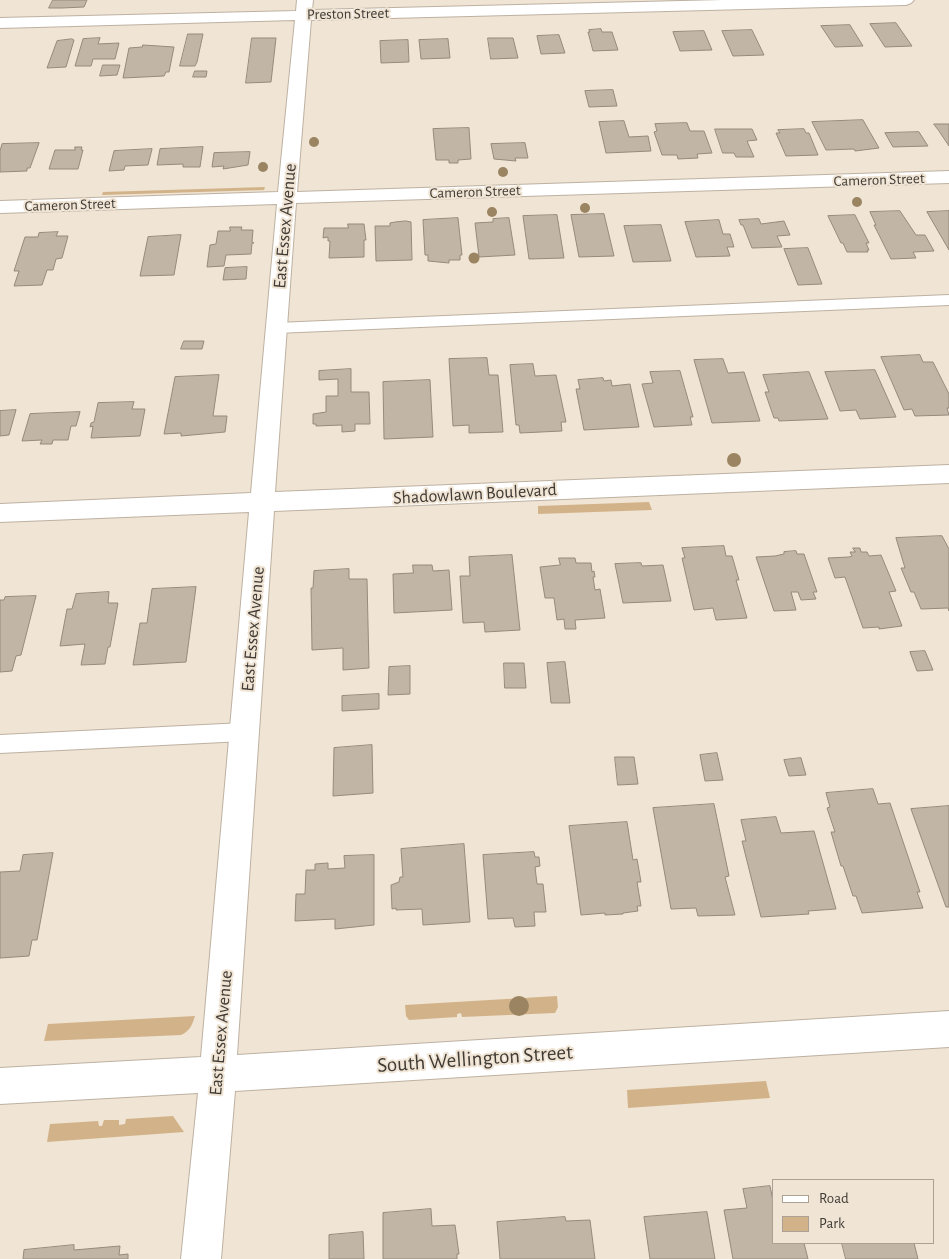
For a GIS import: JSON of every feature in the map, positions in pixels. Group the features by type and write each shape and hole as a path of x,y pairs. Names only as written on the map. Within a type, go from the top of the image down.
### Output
{"street":[{"name":"Preston Street","path":"0,24 304,8 906,0"},
{"name":"East Essex Avenue","path":"201,1259 218,1074 244,732 264,503 276,328 304,8"},
{"name":"Cameron Street","path":"0,207 949,177"},
{"name":"Shadowlawn Boulevard","path":"0,513 949,474"},
{"name":"South Wellington Street","path":"0,1086 392,1065 949,1029"}],"lane":[{"path":"276,328 949,300"},
{"path":"0,744 244,732"}],"green space":[{"path":"265,187 264,190 102,195 103,192"},
{"path":"649,502 652,510 538,514 538,506"},
{"path":"557,996 558,1007 555,1013 462,1017 461,1013 457,1014 457,1017 409,1020 406,1016 405,1005"},
{"path":"195,1016 187,1032 181,1035 44,1041 48,1024"},
{"path":"766,1081 770,1098 628,1108 627,1090"},
{"path":"173,1116 184,1132 47,1142 50,1124 98,1121 99,1126 102,1126 104,1120 119,1120 119,1125 125,1124 126,1119"}],"building":[{"path":"53,0 87,0 84,7 49,8"},
{"path":"896,23 912,46 885,47 870,24"},
{"path":"850,25 863,46 835,47 821,26"},
{"path":"601,29 602,32 612,32 618,50 593,51 588,32 590,32 589,30"},
{"path":"752,30 764,55 733,56 722,31"},
{"path":"704,31 712,50 680,51 673,32"},
{"path":"188,34 203,34 197,62 195,66 180,66"},
{"path":"559,35 565,53 541,54 537,36"},
{"path":"100,38 98,44 119,43 115,59 93,59 91,66 75,66 83,39"},
{"path":"252,38 276,38 271,82 246,83"},
{"path":"488,38 513,38 518,58 491,59"},
{"path":"448,39 450,58 421,59 419,40"},
{"path":"74,40 66,67 47,68 57,41"},
{"path":"408,40 409,62 381,63 380,41"},
{"path":"143,45 174,47 169,72 166,72 164,76 123,78 129,48 142,47"},
{"path":"103,65 120,65 117,75 100,76"},
{"path":"195,71 207,71 206,77 193,77"},
{"path":"613,90 617,106 589,107 585,91"},
{"path":"863,120 879,148 855,151 854,149 826,150 812,122"},
{"path":"624,121 629,137 648,136 651,151 606,153 599,122"},
{"path":"687,123 690,131 704,131 712,153 697,154 698,158 678,159 677,155 662,155 654,132 657,131 655,124"},
{"path":"934,124 949,124 949,146 939,131"},
{"path":"469,128 471,159 458,160 458,163 449,163 449,160 436,160 433,129"},
{"path":"715,129 752,129 757,140 747,141 754,157 736,157 734,153 723,153"},
{"path":"804,129 806,133 809,133 818,155 786,156 776,133 780,133 778,130"},
{"path":"919,132 928,146 893,147 885,133"},
{"path":"39,143 30,168 27,168 27,171 0,172 2,144"},
{"path":"525,143 528,158 515,158 516,161 494,159 491,144"},
{"path":"75,147 82,147 81,150 83,150 78,169 49,169 55,150 75,150"},
{"path":"203,147 200,167 183,167 183,164 157,165 160,149"},
{"path":"152,149 148,165 125,166 124,170 109,171 114,151"},
{"path":"250,152 248,165 223,169 224,166 212,167 214,153"},
{"path":"900,211 916,235 925,235 934,251 913,252 916,258 891,259 874,225 876,225 870,212"},
{"path":"949,211 949,250 927,212"},
{"path":"604,214 614,256 579,257 571,215"},
{"path":"557,215 564,258 529,259 523,216"},
{"path":"855,215 869,243 866,243 868,252 847,252 828,216"},
{"path":"458,218 462,255 460,255 460,260 449,260 449,263 428,261 428,255 425,255 423,220"},
{"path":"509,218 515,255 479,257 475,223 493,222 493,219"},
{"path":"759,219 761,224 784,221 790,235 777,236 782,247 752,248 743,225 741,225 739,220"},
{"path":"719,220 723,234 730,234 734,247 727,247 730,256 696,257 685,222"},
{"path":"411,222 412,260 376,261 375,226 390,226 390,223"},
{"path":"348,224 364,224 366,240 364,240 364,257 329,258 330,241 328,241 328,237 323,238 324,228 348,228"},
{"path":"661,225 671,261 633,262 624,226"},
{"path":"230,227 242,227 241,230 253,230 252,242 254,243 252,243 251,254 226,255 224,266 207,267 210,245 216,244 218,231 230,231"},
{"path":"58,232 56,236 68,236 62,258 56,259 53,270 47,270 42,285 14,286 19,271 14,271 25,237 38,237 39,233"},
{"path":"181,235 174,275 140,276 148,237"},
{"path":"808,248 822,284 798,285 784,249"},
{"path":"247,267 246,279 223,280 225,268"},
{"path":"184,341 204,341 202,349 181,349"},
{"path":"920,355 923,362 933,362 949,394 949,408 947,408 949,415 915,416 912,409 904,410 881,357"},
{"path":"487,358 489,375 498,375 503,432 469,433 469,425 453,426 449,359"},
{"path":"723,359 728,373 744,372 760,421 712,423 694,360"},
{"path":"533,364 535,376 556,375 566,422 561,422 562,431 520,433 519,425 516,425 510,365"},
{"path":"351,369 351,392 369,392 370,424 355,424 355,431 342,432 342,425 316,426 316,424 313,424 313,414 326,412 326,396 338,396 338,379 319,380 319,371"},
{"path":"875,370 896,417 860,419 856,410 840,411 825,372"},
{"path":"680,371 693,417 690,417 692,425 654,427 642,384 653,383 650,372"},
{"path":"809,372 828,419 779,421 778,418 774,418 765,392 769,392 763,375"},
{"path":"219,375 213,416 227,416 225,432 181,436 181,433 164,434 175,377"},
{"path":"603,378 604,381 611,380 612,386 630,384 639,427 584,430 576,389 580,389 578,380"},
{"path":"430,380 433,437 384,439 383,382"},
{"path":"134,402 132,409 145,409 140,436 91,438 93,426 90,427 91,423 94,422 98,403"},
{"path":"16,410 9,435 0,436 0,411"},
{"path":"80,412 76,426 71,426 68,440 53,440 52,444 40,444 42,440 22,441 30,414"},
{"path":"942,536 949,549 949,611 948,608 921,609 914,592 911,592 901,568 905,568 896,538"},
{"path":"724,546 726,556 732,556 739,580 736,580 747,618 716,620 713,608 694,610 682,558 685,558 682,548"},
{"path":"853,548 860,548 861,552 867,552 869,556 881,555 896,591 889,592 902,626 879,629 879,627 863,628 845,577 835,578 828,558 852,556 850,552 855,552"},
{"path":"796,551 797,554 804,554 817,592 813,592 816,599 801,600 798,592 791,592 796,610 774,611 756,557 775,556 784,554 784,552"},
{"path":"512,555 520,630 485,632 484,622 463,623 460,576 470,576 469,557"},
{"path":"559,558 575,558 576,563 591,563 592,572 594,571 595,577 593,577 595,590 600,589 605,618 575,620 576,629 565,629 564,619 557,620 554,598 545,598 540,567 560,565"},
{"path":"641,563 642,566 663,565 671,601 623,603 615,564"},
{"path":"413,565 432,565 433,571 449,570 452,610 394,613 393,574 413,573"},
{"path":"349,569 349,579 367,579 369,668 343,670 343,648 312,650 311,588 313,588 314,571"},
{"path":"196,587 186,662 133,665 140,623 147,623 152,589"},
{"path":"109,592 108,603 118,603 105,664 81,665 85,644 60,646 67,609 72,609 76,594"},
{"path":"36,596 21,655 16,656 12,671 0,672 0,600 4,600 5,597"},
{"path":"925,651 933,670 917,671 910,652"},
{"path":"565,662 570,703 551,703 547,663"},
{"path":"504,663 524,663 526,688 505,688"},
{"path":"410,666 410,694 388,695 389,667"},
{"path":"379,694 379,709 342,711 342,696"},
{"path":"372,745 373,793 333,796 334,748"},
{"path":"717,753 723,780 705,781 700,755"},
{"path":"615,757 634,757 638,784 618,785"},
{"path":"801,758 806,775 789,776 784,760"},
{"path":"873,789 878,804 890,803 920,892 917,892 923,908 862,913 856,896 853,896 843,866 841,866 831,832 835,832 827,808 830,807 826,793"},
{"path":"714,804 729,876 725,877 735,915 698,916 696,908 671,909 653,808"},
{"path":"949,806 949,907 946,907 911,809"},
{"path":"776,817 781,833 814,831 836,909 808,911 809,914 761,917 742,841 746,841 741,820"},
{"path":"627,822 633,860 637,859 641,882 637,882 641,906 637,906 638,911 623,914 581,915 569,826"},
{"path":"464,844 470,922 423,925 422,909 392,909 391,885 399,882 400,877 403,877 401,849"},
{"path":"534,852 535,857 539,857 540,866 535,867 537,884 543,884 546,912 534,912 535,926 515,927 513,918 488,919 483,855"},
{"path":"53,853 37,940 32,940 29,956 0,958 0,872 20,871 23,855"},
{"path":"374,855 374,925 335,929 335,919 295,921 296,894 305,894 306,870 315,870 315,864 328,863 328,869 345,868 344,856"},
{"path":"770,1186 772,1196 772,1244 804,1244 808,1259 733,1259 724,1210 747,1208 743,1189"},
{"path":"431,1209 432,1226 455,1225 459,1254 457,1254 457,1259 383,1259 383,1213"},
{"path":"707,1212 715,1259 650,1259 644,1217"},
{"path":"565,1217 566,1221 590,1220 595,1259 500,1259 497,1222"},
{"path":"363,1232 364,1259 329,1259 329,1235"},
{"path":"842,1244 914,1244 918,1259 846,1259"},
{"path":"74,1245 74,1250 120,1246 119,1255 128,1254 128,1259 23,1259 24,1250"}]}
